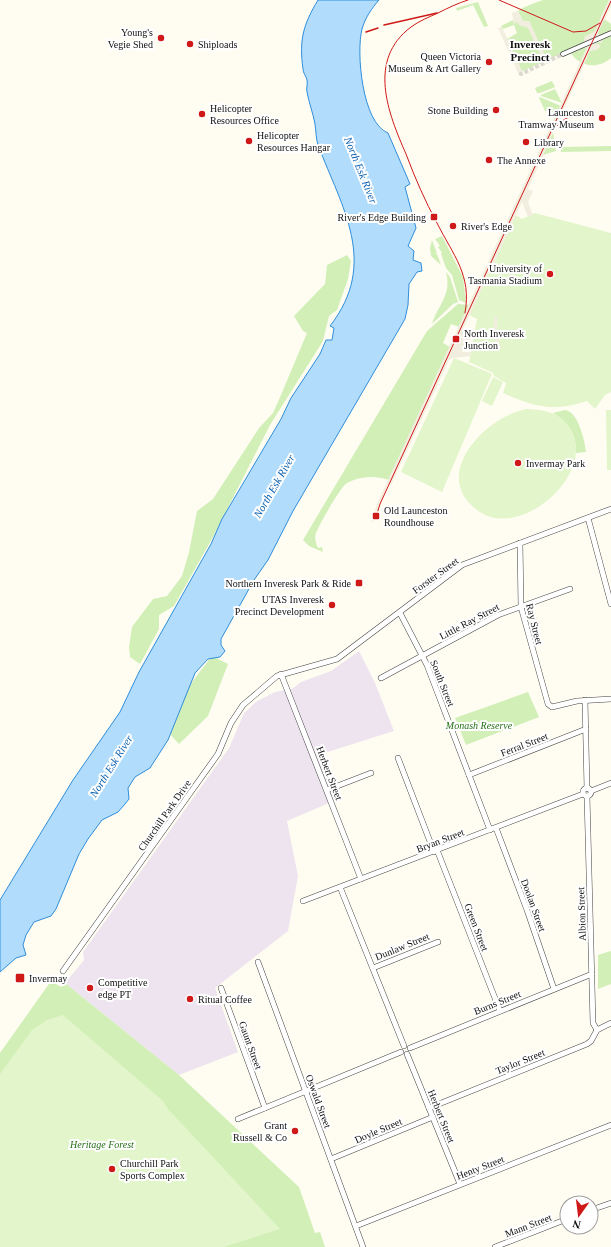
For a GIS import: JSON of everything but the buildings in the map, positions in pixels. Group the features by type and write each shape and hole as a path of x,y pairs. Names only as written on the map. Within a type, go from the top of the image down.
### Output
{"street":[{"path":"563,54 611,33"},
{"name":"Forster Street","path":"281,674 319,666 337,659 462,566 611,509"},
{"path":"588,518 611,604"},
{"name":"Ray Street","path":"520,543 521,607 549,706 585,700"},
{"name":"Little Ray Street","path":"381,678 498,615 570,589"},
{"name":"South Street","path":"400,613 422,656 490,830"},
{"name":"Herbert Street","path":"281,674 361,879"},
{"name":"Churchill Park Drive","path":"63,971 215,758 239,710 270,680 281,674"},
{"path":"589,790 585,700 611,699"},
{"name":"Ferral Street","path":"469,775 586,729"},
{"name":"Green Street","path":"398,758 500,1010"},
{"path":"327,790 371,773"},
{"path":"585,795 583,791 611,783"},
{"name":"Bryan Street","path":"303,900 585,795"},
{"name":"Albion Street","path":"585,795 593,1023 597,1030"},
{"name":"Doolan Street","path":"496,828 527,910 554,989"},
{"path":"340,887 404,1046 401,1052"},
{"name":"Dunlaw Street","path":"373,968 438,942"},
{"name":"Oswald Street","path":"258,962 363,1247"},
{"name":"Burns Street","path":"410,1048 500,1010 592,974"},
{"name":"Gaunt Street","path":"221,988 265,1108"},
{"name":"Taylor Street","path":"429,1108 587,1044 591,1041 597,1030 611,1023"},
{"path":"238,1119 401,1052 407,1054 410,1048 404,1046"},
{"name":"Herbert Street","path":"407,1054 460,1184"},
{"name":"Doyle Street","path":"331,1159 433,1117"},
{"name":"Henty Street","path":"356,1226 611,1125"},
{"path":"599,1207 611,1203"},
{"name":"Mann Street","path":"495,1247 559,1222"}],"shaded area":[{"path":"609,0 611,0 611,6 598,33 602,39 602,43 594,42 601,46 597,50 590,51 528,189 533,191 528,202 533,215 528,217 522,202 463,329 471,333 471,335 470,340 468,340 462,352 471,352 470,356 453,358 449,360 391,485 388,484 373,522 371,522 377,504 586,49 584,47 561,57 559,54 583,44 585,36 594,32"},
{"path":"518,11 523,21 529,21 547,60 544,62 528,28 519,25 517,22 514,24 512,13"},
{"path":"502,27 522,71 518,73 498,28"},
{"path":"494,316 497,317 497,334 501,349 498,350 494,337"},
{"path":"359,651 375,683 394,731 318,755 336,800 287,821 298,876 288,931 215,988 238,1052 179,1075 65,983 84,960 83,952 229,748 244,713 257,701 275,692 292,689 301,682 331,671"}],"green space":[{"path":"543,0 609,0 601,17 611,24 611,58 600,64 588,65 577,60 569,50 547,60 529,21 523,21 518,11"},
{"path":"478,2 488,26 484,27 473,5 457,11 456,8"},
{"path":"513,20 514,23 517,22 528,27 544,62 522,71 507,39 517,33 514,25 503,29 501,26"},
{"path":"552,81 555,87 537,93 535,88"},
{"path":"555,89 562,103 541,96 541,95"},
{"path":"540,97 561,106 555,120 550,111 545,111 539,98"},
{"path":"553,132 556,151 543,155"},
{"path":"611,146 611,151 561,152 561,147"},
{"name":"University of Tasmania Stadium","path":"535,213 611,233 611,392 605,395 595,409 587,401 554,407 535,405 514,398 503,393 506,383 494,376 493,373 469,362 477,319 469,315 516,215 522,219"},
{"path":"442,236 463,277 466,303 459,300 452,275 446,268 441,254 442,253 438,247 440,246 435,239"},
{"path":"432,240 437,253 435,254 437,254 441,265 431,256 430,248"},
{"path":"347,255 351,261 348,279 337,310 329,316 323,341 270,425 213,537 174,606 159,615 159,629 140,664 130,657 129,647 132,627 153,599 167,596 182,576 189,552 197,511 213,499 259,428 273,413 278,402 307,333 303,331 294,316 325,284 327,265"},
{"path":"446,272 450,277 458,302 453,304 432,324 446,294"},
{"path":"458,304 469,305 459,327 451,324 443,343 450,347 389,480 378,477 367,477 347,483 330,506 315,535 317,546 318,548 322,547 323,552 309,546 303,540 427,331"},
{"path":"454,358 492,374 442,492 401,472"},
{"path":"493,377 503,382 492,406 482,401"},
{"name":"Invermay Park","path":"527,409 541,410 553,414 564,421 568,426 572,432 576,449 573,467 563,484 549,499 532,510 514,517 496,518 480,512 465,498 459,483 460,467 468,451 479,436 510,414"},
{"path":"565,410 574,415 580,427 586,452 576,453 573,435 567,425 553,413"},
{"path":"606,410 611,410 611,470 607,470"},
{"path":"212,656 228,664 208,716 179,744 168,732 189,686"},
{"name":"Monash Reserve","path":"528,692 539,717 466,745 455,718"},
{"path":"611,951 611,984 598,989 598,955"},
{"name":"Churchill Park Sports Complex","path":"51,981 61,987 65,983 179,1075 299,1187 315,1233 320,1232 325,1247 0,1247 0,1053"},
{"name":"Churchill Park Sports Complex","path":"63,1015 163,1101 168,1109 280,1229 224,1247 0,1247 0,1074 32,1030 47,1020"}],"water":[{"name":"North Esk River","path":"318,0 379,0 369,13 362,29 360,54 363,86 372,116 379,127 388,133 410,184 405,187 416,228 408,246 414,251 413,260 421,263 422,271 417,272 409,284 408,305 405,319 293,511 268,560 254,580 221,639 221,645 225,651 220,657 208,659 195,673 168,740 150,768 135,777 128,788 129,799 118,812 102,820 88,839 79,854 56,909 51,916 34,922 26,935 23,945 26,955 16,958 0,972 0,900 73,780 120,712 139,672 211,544 222,519 281,419 291,398 320,354 326,340 332,340 334,328 330,326 345,303 352,280 354,258 351,236 345,213 318,145 302,59 303,33"}],"tunnel":[{"path":"520,72 521,74 563,54"}],"tram line":[{"path":"465,313 466,287 460,266 424,198 399,138 388,104 385,88 385,71 389,55 397,40 411,27 424,19 468,0"},
{"path":"499,0 573,32 586,31 600,23"},
{"path":"375,520 380,504 611,1"},
{"path":"556,127 568,117 593,113"}],"railway":[{"path":"384,25 437,13"},
{"path":"366,32 378,28"}],"place":[{"name":"Young's Vegie Shed","path":"161,38"},
{"name":"Shiploads","path":"190,44"},
{"name":"Queen Victoria Museum & Art Gallery","path":"489,62"},
{"name":"Stone Building","path":"496,110"},
{"name":"Helicopter Resources Office","path":"202,114"},
{"name":"Launceston Tramway Museum","path":"602,118"},
{"name":"Helicopter Resources Hangar","path":"249,141"},
{"name":"Library","path":"526,142"},
{"name":"The Annexe","path":"489,160"},
{"name":"River's Edge Building","path":"434,217"},
{"name":"River's Edge","path":"453,226"},
{"name":"University of Tasmania Stadium","path":"550,274"},
{"name":"North Inveresk Junction","path":"456,339"},
{"name":"Invermay Park","path":"518,463"},
{"name":"Old Launceston Roundhouse","path":"376,516"},
{"name":"Northern Inveresk Park & Ride","path":"359,583"},
{"name":"UTAS Inveresk Precinct Development","path":"332,605"},
{"name":"Invermay","path":"20,978"},
{"name":"Competitive edge PT","path":"90,988"},
{"name":"Ritual Coffee","path":"190,999"},
{"name":"Grant Russell & Co","path":"295,1131"},
{"name":"Churchill Park Sports Complex","path":"112,1169"}],"district":[{"name":"Inveresk Precinct","path":"530,50"}],"park label":[{"name":"Heritage Forest","path":"102,1144"}]}
